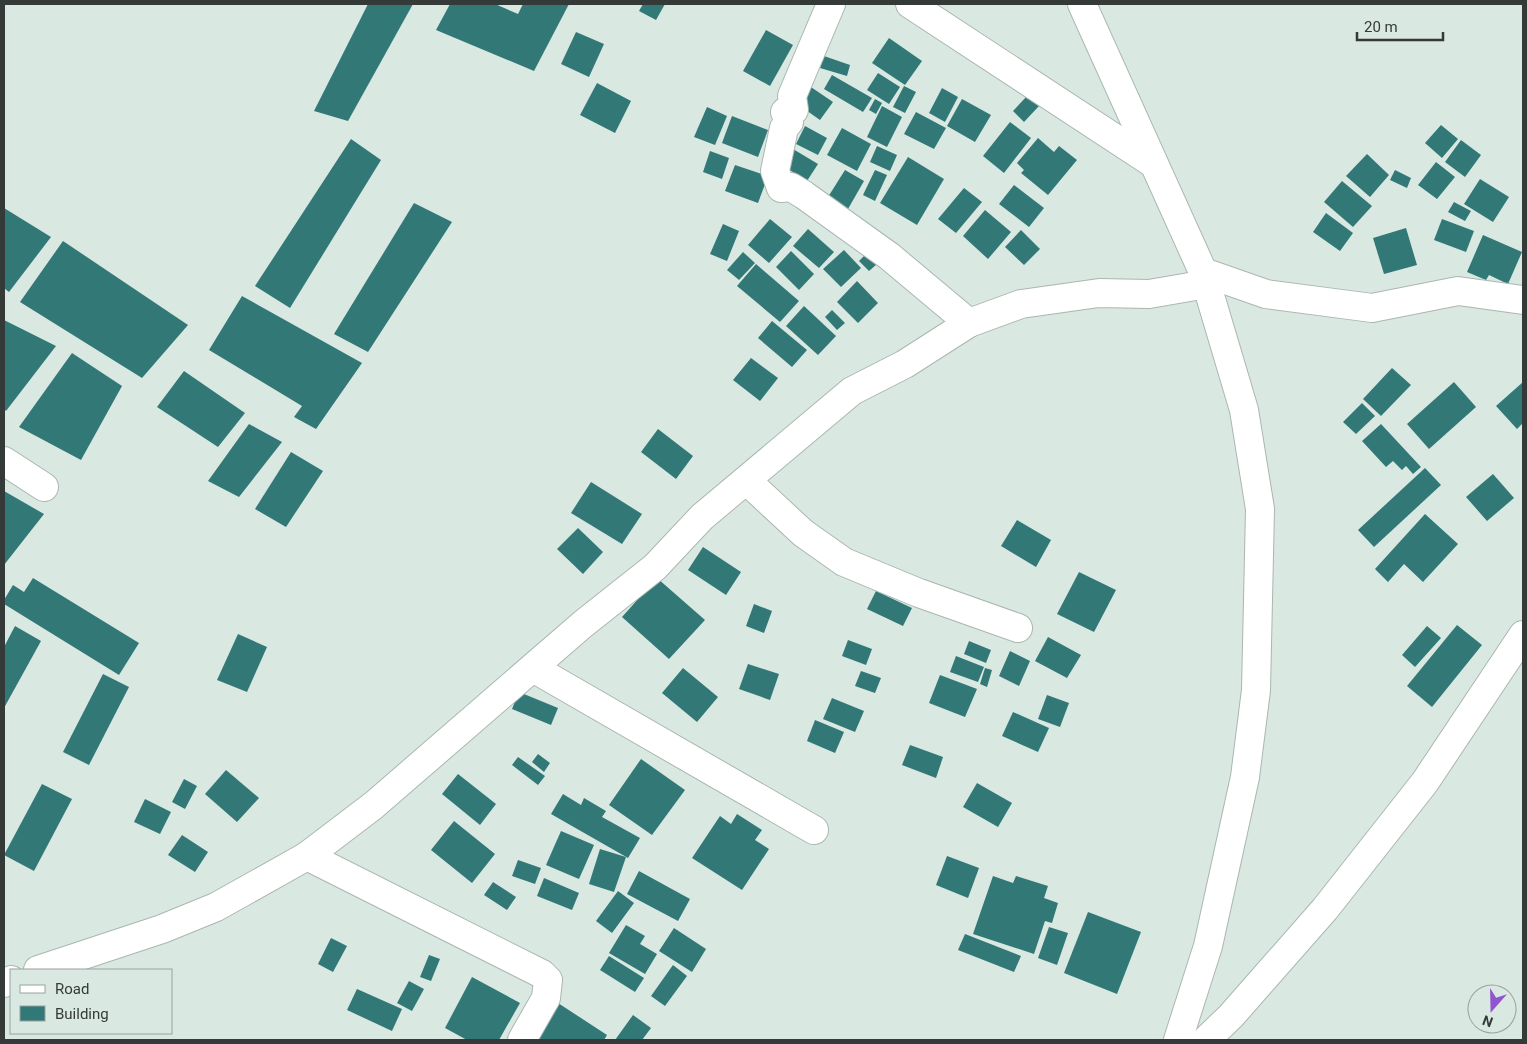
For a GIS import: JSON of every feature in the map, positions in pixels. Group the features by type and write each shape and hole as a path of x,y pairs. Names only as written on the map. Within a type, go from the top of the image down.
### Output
{"street":[{"path":"831,4 792,96 794,110 785,112 789,122 784,128 775,170 781,188 791,187 804,195 889,256 970,324"},
{"path":"910,4 1154,164"},
{"path":"1082,4 1205,278 1244,410 1260,509 1256,690 1245,777 1208,946 1178,1040"},
{"path":"41,969 216,908 307,856 374,805 533,668 655,567 702,517 852,391 905,364 970,324 1021,304 1099,293 1149,294 1205,278 1266,294 1372,308 1458,291 1523,300"},
{"path":"4,461 44,487"},
{"path":"747,481 803,534 844,562 919,593 1018,628"},
{"path":"1206,1040 1231,1016 1325,909 1425,782 1523,635"},
{"path":"533,668 814,830"},
{"path":"307,856 542,974 548,980 546,998 522,1040"}],"building":[{"path":"368,4 413,4 348,121 314,111"},
{"path":"450,4 495,4 518,14 523,4 569,4 534,71 436,30"},
{"path":"643,4 665,4 656,20 639,11"},
{"path":"766,30 793,45 770,86 743,71"},
{"path":"576,32 604,44 589,77 561,64"},
{"path":"889,38 922,61 905,85 872,63"},
{"path":"824,56 850,65 847,76 820,68"},
{"path":"878,73 900,87 889,104 867,90"},
{"path":"832,75 872,98 863,112 824,89"},
{"path":"597,83 631,101 615,133 580,115"},
{"path":"805,83 833,102 820,120 793,101"},
{"path":"904,86 916,92 905,113 893,107"},
{"path":"942,88 958,97 945,122 929,113"},
{"path":"1027,96 1039,106 1024,122 1013,111"},
{"path":"875,99 882,103 876,114 869,110"},
{"path":"962,99 991,115 975,142 947,126"},
{"path":"882,106 902,117 887,147 867,137"},
{"path":"707,107 727,116 715,145 694,137"},
{"path":"916,112 946,128 934,149 904,134"},
{"path":"732,116 768,130 758,157 722,143"},
{"path":"1010,122 1031,138 1004,173 983,156"},
{"path":"1441,125 1458,139 1442,158 1425,143"},
{"path":"805,126 827,138 818,155 796,144"},
{"path":"842,128 871,144 857,171 827,155"},
{"path":"1038,138 1054,152 1059,146 1077,160 1048,195 1021,173 1024,170 1017,163"},
{"path":"351,139 381,160 290,308 255,286"},
{"path":"1461,140 1481,155 1465,177 1445,162"},
{"path":"877,146 897,155 890,171 870,162"},
{"path":"793,149 818,164 807,181 782,165"},
{"path":"710,151 729,158 722,179 703,172"},
{"path":"1367,154 1389,175 1370,197 1346,176"},
{"path":"908,157 944,179 917,225 880,203"},
{"path":"1436,162 1455,177 1437,199 1418,185"},
{"path":"735,165 768,176 758,203 725,191"},
{"path":"845,170 864,181 848,209 828,197"},
{"path":"875,170 887,175 875,201 863,195"},
{"path":"1395,170 1411,178 1407,188 1390,180"},
{"path":"1480,179 1509,197 1493,222 1464,204"},
{"path":"1342,181 1372,206 1353,227 1324,202"},
{"path":"1014,185 1044,208 1029,227 999,204"},
{"path":"964,188 982,202 956,233 938,219"},
{"path":"1454,202 1471,211 1465,221 1448,212"},
{"path":"414,203 452,222 368,352 334,334"},
{"path":"4,208 51,237 9,292 4,288"},
{"path":"985,210 1011,232 988,259 963,236"},
{"path":"1326,213 1353,233 1340,251 1313,232"},
{"path":"770,219 792,237 769,263 748,245"},
{"path":"1442,219 1474,231 1466,252 1434,240"},
{"path":"723,224 739,231 727,261 710,254"},
{"path":"1406,228 1417,265 1384,274 1373,238"},
{"path":"808,229 834,252 819,268 793,246"},
{"path":"1021,230 1040,249 1024,265 1005,247"},
{"path":"1483,235 1522,252 1508,284 1489,275 1486,280 1467,272"},
{"path":"63,241 188,325 142,378 20,302"},
{"path":"844,250 861,268 841,287 823,269"},
{"path":"791,251 814,274 799,290 776,267"},
{"path":"743,252 755,263 739,280 727,270"},
{"path":"867,253 877,264 869,271 859,261"},
{"path":"756,264 799,301 780,322 737,286"},
{"path":"857,281 878,303 858,323 837,302"},
{"path":"242,296 362,363 316,429 294,417 302,406 209,350"},
{"path":"804,306 836,336 818,355 786,326"},
{"path":"832,310 845,323 837,330 825,317"},
{"path":"4,320 56,346 6,411 4,409"},
{"path":"772,321 807,350 792,367 758,338"},
{"path":"72,353 122,386 81,460 19,427"},
{"path":"751,358 778,378 760,401 733,380"},
{"path":"1392,368 1411,385 1381,416 1363,399"},
{"path":"184,371 245,413 218,447 157,407"},
{"path":"1454,382 1476,407 1429,449 1407,424"},
{"path":"1523,382 1523,423 1517,429 1496,406"},
{"path":"1362,403 1375,416 1356,434 1343,422"},
{"path":"249,424 282,442 239,497 208,481"},
{"path":"1381,424 1421,467 1413,474 1406,466 1402,470 1393,461 1386,467 1362,441"},
{"path":"658,429 693,456 676,479 641,452"},
{"path":"291,452 323,471 286,527 255,509"},
{"path":"1425,468 1441,485 1374,547 1358,530"},
{"path":"1493,474 1514,498 1487,521 1466,497"},
{"path":"591,482 642,514 622,544 571,513"},
{"path":"4,491 44,514 4,565"},
{"path":"1425,514 1458,544 1423,582 1404,564 1388,582 1375,569"},
{"path":"1017,520 1051,540 1036,567 1001,546"},
{"path":"578,528 603,552 583,574 557,549"},
{"path":"703,547 741,572 726,595 688,570"},
{"path":"1079,572 1116,590 1094,632 1057,614"},
{"path":"33,578 139,643 119,675 4,604 4,600 13,585 24,592"},
{"path":"657,578 705,620 669,659 622,617"},
{"path":"876,591 912,608 903,626 867,609"},
{"path":"754,604 772,611 764,633 746,626"},
{"path":"1457,625 1482,645 1432,707 1407,686"},
{"path":"15,626 41,641 4,708 4,647"},
{"path":"1427,626 1441,638 1415,667 1402,655"},
{"path":"238,634 267,647 247,692 217,680"},
{"path":"1048,637 1081,655 1067,678 1035,661"},
{"path":"848,640 872,649 866,665 842,656"},
{"path":"969,641 991,650 986,663 964,654"},
{"path":"1010,651 1030,661 1019,686 999,676"},
{"path":"956,656 984,667 978,682 950,672"},
{"path":"748,664 779,674 770,700 739,689"},
{"path":"683,668 718,697 697,722 662,693"},
{"path":"985,668 992,670 987,687 980,684"},
{"path":"861,671 881,678 875,693 855,686"},
{"path":"103,674 129,687 89,765 63,752"},
{"path":"940,675 977,689 965,717 929,703"},
{"path":"519,692 558,708 551,725 512,709"},
{"path":"1047,695 1069,703 1060,727 1038,719"},
{"path":"832,698 864,711 855,732 823,719"},
{"path":"1013,712 1049,728 1038,752 1002,736"},
{"path":"815,720 844,732 835,753 807,741"},
{"path":"910,745 943,757 936,778 902,765"},
{"path":"538,754 550,763 544,772 532,762"},
{"path":"518,757 545,776 538,785 512,765"},
{"path":"641,759 685,790 652,835 609,805"},
{"path":"226,770 259,798 237,822 205,794"},
{"path":"458,774 496,804 480,825 442,794"},
{"path":"184,779 197,786 185,809 172,802"},
{"path":"977,783 1012,803 998,827 963,807"},
{"path":"42,784 72,799 34,871 4,855"},
{"path":"563,794 581,805 584,798 606,811 602,817 640,838 628,858 551,814"},
{"path":"145,799 171,812 160,834 134,822"},
{"path":"737,814 762,830 755,840 769,849 742,890 692,858 720,816 731,824"},
{"path":"454,821 495,854 472,883 431,850"},
{"path":"561,831 594,845 579,879 546,865"},
{"path":"182,835 208,852 195,872 168,855"},
{"path":"600,849 626,857 614,892 589,884"},
{"path":"947,856 979,868 968,898 936,885"},
{"path":"518,860 541,868 535,884 512,876"},
{"path":"639,871 690,899 678,921 627,894"},
{"path":"993,876 1013,883 1016,876 1048,886 1044,898 1058,903 1052,923 1045,921 1034,954 973,934"},
{"path":"544,878 579,893 572,910 537,896"},
{"path":"493,882 516,897 507,910 484,895"},
{"path":"618,891 634,903 612,933 596,921"},
{"path":"1088,912 1141,932 1117,994 1064,973"},
{"path":"626,925 645,936 640,944 657,954 645,974 609,953"},
{"path":"1049,927 1068,933 1057,965 1038,958"},
{"path":"674,928 706,949 692,972 659,951"},
{"path":"965,934 1021,956 1014,972 958,950"},
{"path":"331,938 347,946 333,972 318,964"},
{"path":"429,955 440,959 431,981 420,977"},
{"path":"609,956 644,978 635,992 600,970"},
{"path":"673,965 687,976 665,1006 651,996"},
{"path":"472,977 520,1003 499,1040 467,1040 445,1028"},
{"path":"409,981 424,989 412,1011 397,1003"},
{"path":"357,989 402,1009 392,1031 347,1010"},
{"path":"558,1003 607,1035 604,1040 534,1040"},
{"path":"633,1015 651,1028 642,1040 615,1040"}]}
